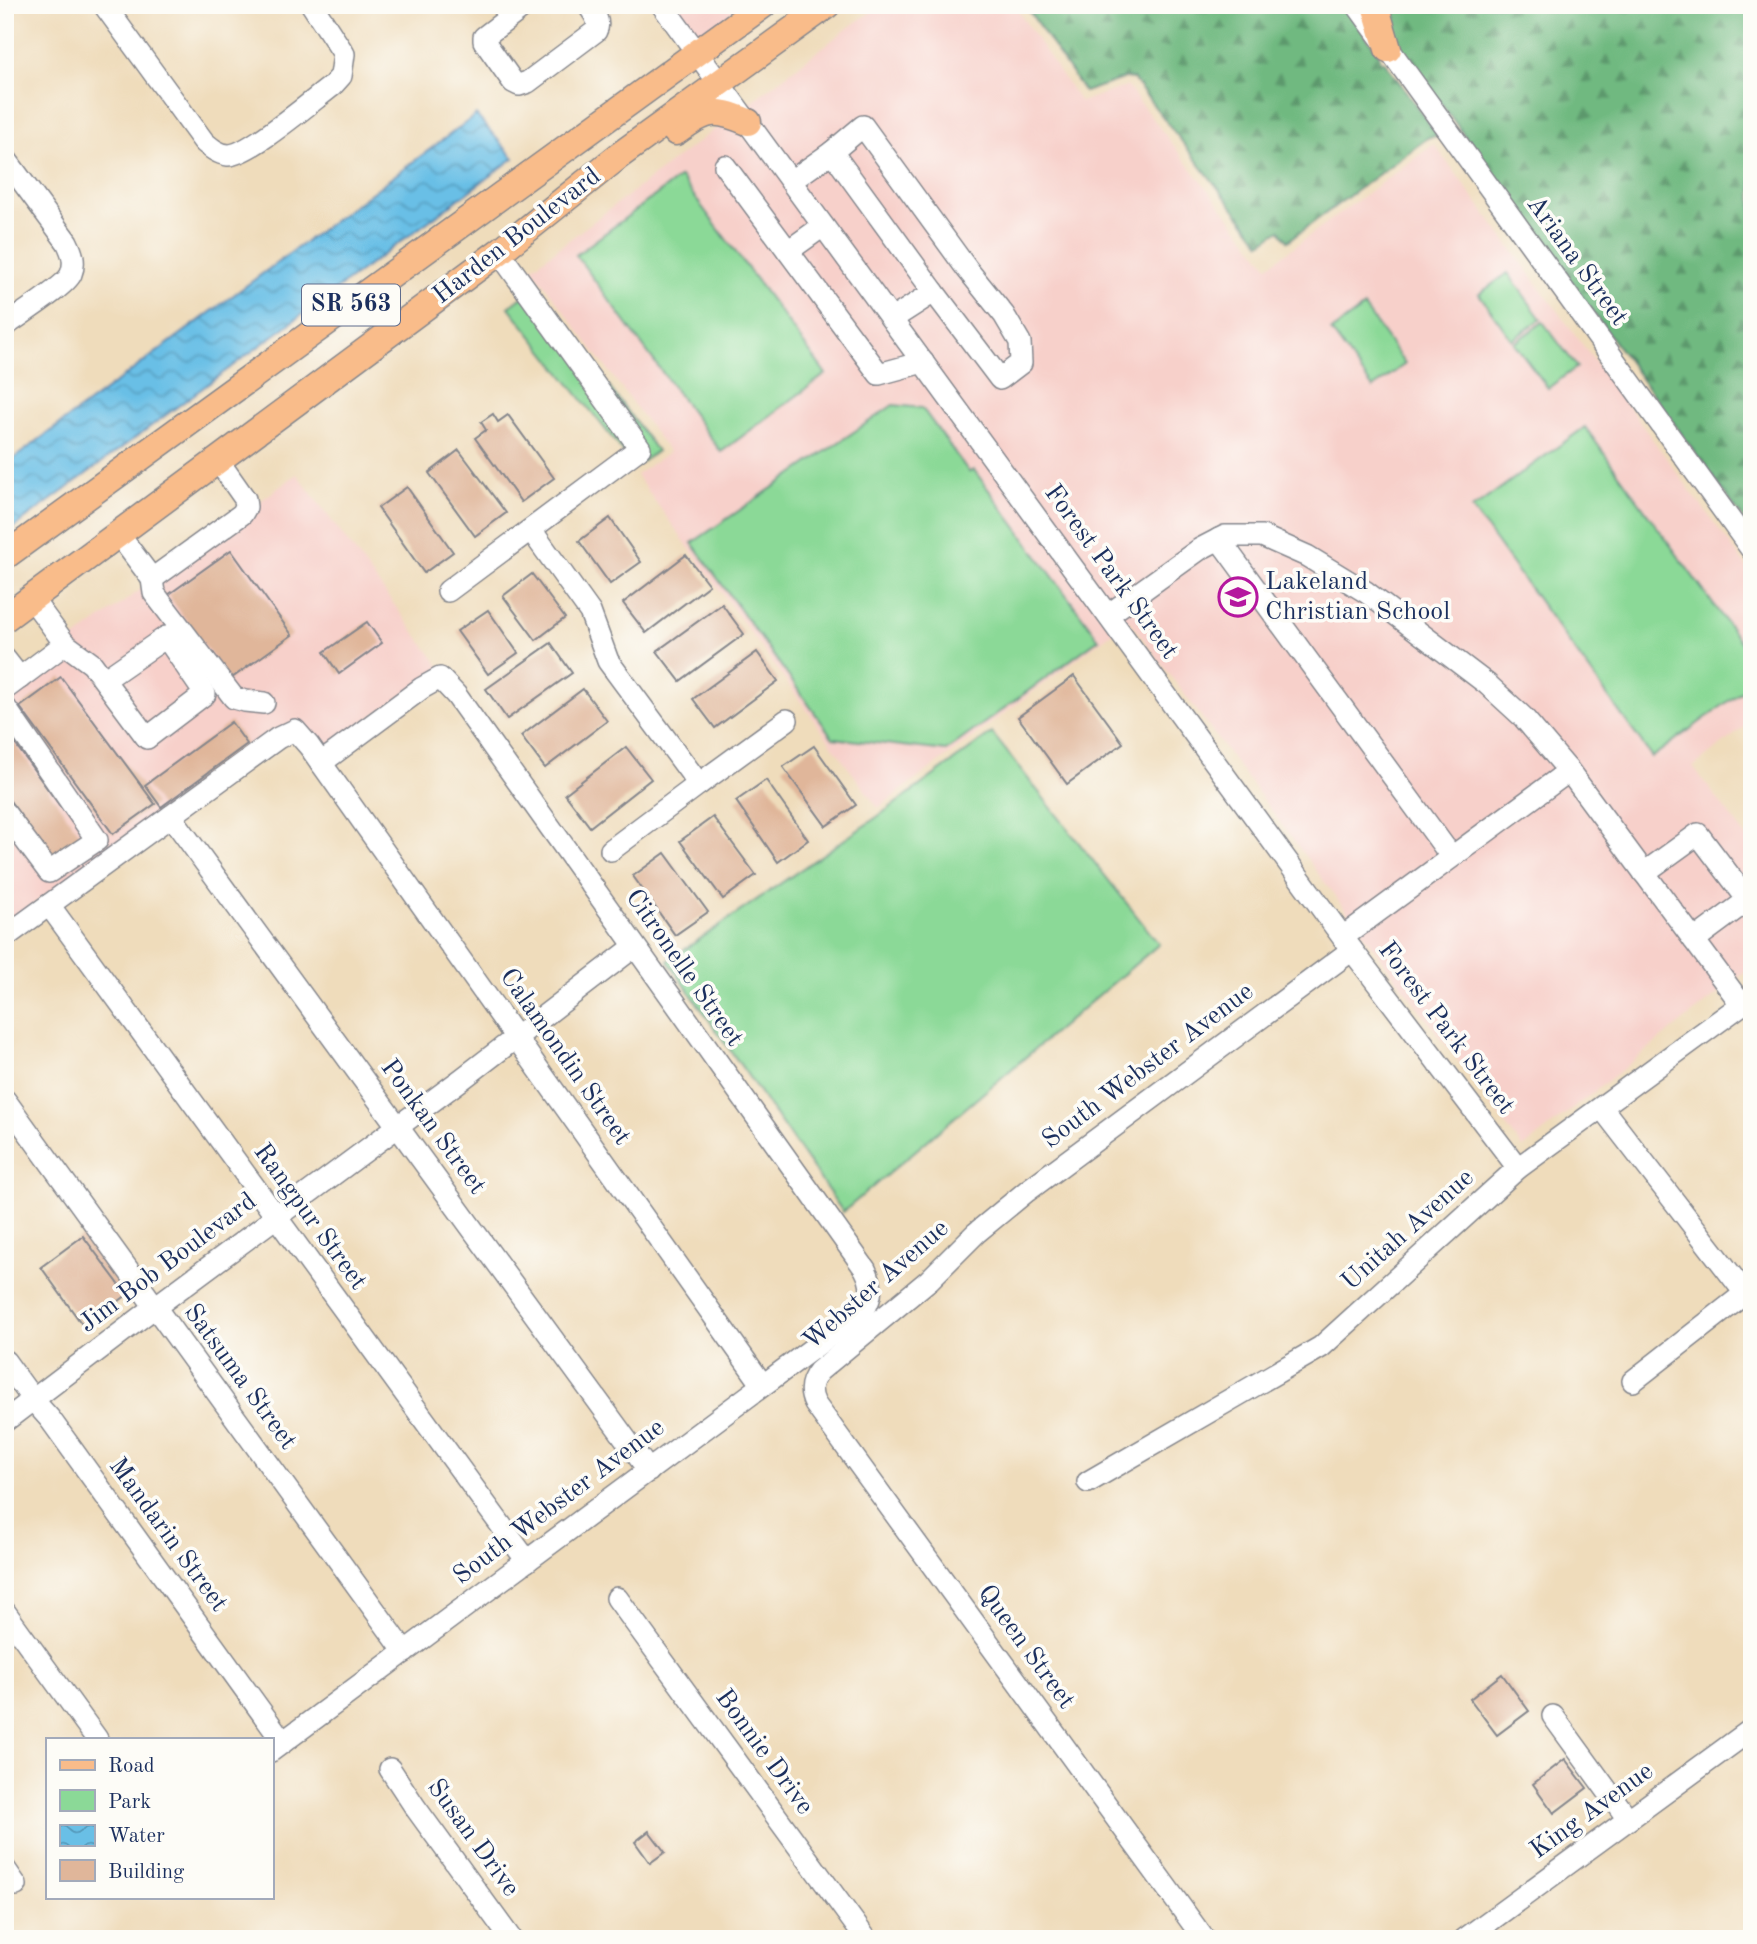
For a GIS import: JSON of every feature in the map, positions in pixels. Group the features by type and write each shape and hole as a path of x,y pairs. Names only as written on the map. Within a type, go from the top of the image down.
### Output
{"main road":[{"name":"Harden Boulevard","path":"5,556 762,5"},
{"name":"Harden Boulevard","path":"5,618 499,252 620,155 827,5"},
{"path":"1375,5 1388,49"},
{"path":"620,155 667,139 697,117 717,111 748,122"}],"street":[{"path":"104,5 204,142 215,152 227,155 245,151 332,86 341,76 344,54 312,5"},
{"path":"526,5 487,32 484,37 484,41 513,82 519,85 528,82 596,31 596,18 588,5"},
{"name":"Forest Park Street","path":"662,5 1347,944 1518,1168"},
{"name":"Ariana Street","path":"1357,5 1752,550"},
{"path":"790,181 832,152 863,126 967,269 1004,315 1020,342 1021,362 1000,379 832,152"},
{"path":"5,158 67,242 74,263 67,280 5,326"},
{"path":"725,166 879,374 923,362"},
{"path":"788,251 823,226"},
{"path":"448,591 640,448 499,252"},
{"path":"892,319 934,292"},
{"path":"152,579 242,514 246,507 245,499 219,462"},
{"path":"531,530 590,612 608,661 699,784"},
{"path":"119,535 152,579 154,593 234,698 264,703"},
{"path":"1108,615 1200,549 1225,536 1262,536 1307,556 1366,592 1487,684 1523,717 1569,771 1694,940 1747,1001"},
{"path":"1219,539 1451,856"},
{"path":"32,599 65,644 92,664 147,738 205,694 166,637 104,680"},
{"path":"5,659 12,684 65,644"},
{"name":"Citronelle Street","path":"321,763 422,688 440,678 456,695 866,1269 872,1291"},
{"path":"5,707 97,840 49,872 5,813"},
{"path":"611,850 787,720"},
{"name":"Calamondin Street","path":"171,816 278,738 295,730 762,1384"},
{"name":"South Webster Avenue","path":"981,1229 1347,944 1451,856 1569,771"},
{"path":"5,937 171,816"},
{"name":"Ponkan Street","path":"171,816 649,1471"},
{"path":"1644,873 1698,834 1748,900 1694,940"},
{"name":"Rangpur Street","path":"49,905 527,1562"},
{"name":"Jim Bob Boulevard","path":"5,1421 634,947"},
{"name":"Unitah Avenue","path":"1087,1482 1321,1347 1518,1168 1747,1001"},
{"name":"Satsuma Street","path":"5,1100 405,1652"},
{"path":"1602,1108 1750,1294 1633,1381"},
{"name":"Webster Avenue","path":"811,1385 819,1371 929,1280 981,1229"},
{"name":"South Webster Avenue","path":"277,1747 863,1311 870,1302 872,1291"},
{"name":"Mandarin Street","path":"5,1361 50,1419 271,1738"},
{"name":"Queen Street","path":"811,1385 810,1395 815,1404 1204,1939"},
{"name":"Bonnie Drive","path":"617,1598 866,1939"},
{"path":"5,1612 95,1738"},
{"path":"1553,1716 1628,1819"},
{"name":"King Avenue","path":"1465,1939 1752,1729"},
{"name":"Susan Drive","path":"390,1769 511,1939"}],"shaded area":[{"path":"676,5 740,5 700,39"},
{"name":"Lakeland Christian School","path":"882,5 1014,5 1080,102 1127,86 1268,266 1434,144 1752,574 1752,721 1693,767 1752,844 1752,967 1523,1148 1129,620 878,808 636,475 669,452 532,268"},
{"path":"297,474 442,669 324,749 303,723 272,730 5,925 5,690"}],"green space":[{"path":"1025,5 1343,5 1379,54 1381,62 1384,61 1438,136 1429,137 1288,241 1280,230 1261,243 1133,79 1125,78 1084,92"},
{"path":"1386,5 1752,5 1752,531 1398,44"},
{"path":"680,177 826,374 721,452 576,255"},
{"path":"1508,273 1541,319 1512,340 1479,294"},
{"path":"535,288 657,451 635,467 509,307"},
{"path":"1364,307 1405,364 1373,388 1331,331"},
{"path":"1543,322 1577,367 1548,388 1514,343"},
{"path":"893,405 922,408 969,472 974,470 1099,639 946,751 833,738 692,543"},
{"path":"1585,427 1752,658 1752,684 1652,757 1472,509"},
{"path":"992,733 1159,944 843,1212 668,961 877,817"}],"water":[{"path":"476,115 514,158 5,534 5,465"}],"building":[{"path":"493,414 498,422 508,415 554,478 521,502 475,438 486,430 481,422"},
{"path":"459,450 506,513 475,536 429,473"},
{"path":"407,487 453,552 424,573 378,508"},
{"path":"610,518 641,562 610,584 579,541"},
{"path":"231,550 292,635 229,680 168,595"},
{"path":"686,555 709,585 646,633 623,603"},
{"path":"532,574 565,618 536,640 503,596"},
{"path":"722,604 744,634 680,681 657,651"},
{"path":"488,610 518,653 488,674 457,631"},
{"path":"367,622 382,643 339,674 324,652"},
{"path":"551,643 572,673 507,719 486,689"},
{"path":"757,652 778,681 715,728 693,699"},
{"path":"1074,676 1123,743 1067,784 1018,717"},
{"path":"61,677 155,804 113,834 20,707"},
{"path":"583,689 607,721 545,768 521,736"},
{"path":"231,722 247,744 161,807 145,785"},
{"path":"5,730 88,845 58,867 5,794"},
{"path":"814,746 856,805 826,826 783,767"},
{"path":"626,747 651,779 590,827 565,794"},
{"path":"766,780 808,840 778,862 736,801"},
{"path":"713,817 756,875 723,899 680,841"},
{"path":"665,853 708,912 675,935 633,876"},
{"path":"83,1236 127,1295 84,1327 41,1267"},
{"path":"1502,1674 1529,1711 1497,1735 1470,1699"},
{"path":"1565,1759 1587,1788 1554,1813 1533,1784"},
{"path":"649,1831 665,1852 650,1863 635,1842"}],"place":[{"name":"Lakeland Christian School","path":"1238,597"}]}
